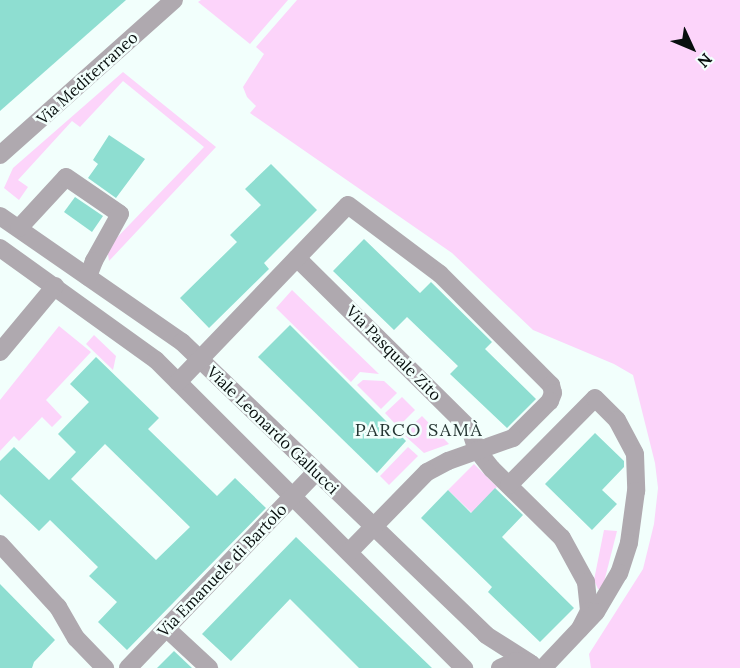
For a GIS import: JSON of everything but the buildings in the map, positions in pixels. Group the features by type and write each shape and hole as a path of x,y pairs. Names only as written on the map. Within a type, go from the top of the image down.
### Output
{"street":[{"name":"Via Mediterraneo","path":"0,155 174,0"},
{"path":"19,228 66,177 120,214 94,261 88,277"},
{"path":"178,382 348,205 440,274 551,385 553,393 550,401 513,438 504,443 448,460 427,472 349,552"},
{"name":"Viale Leonardo Gallucci","path":"0,216 182,342 486,634 537,666"},
{"name":"Viale Leonardo Gallucci","path":"0,248 156,360 293,495 460,666"},
{"name":"Via Pasquale Zito","path":"297,258 471,429 477,450 562,538 581,569 586,582 589,611 580,629"},
{"path":"0,352 55,286"},
{"path":"500,668 516,661 537,666 580,629 607,596 629,543 636,467 635,454 627,435 617,420 595,398 509,485"},
{"name":"Via Emanuele di Bartolo","path":"128,668 316,472"},
{"path":"0,544 58,607 76,638 105,668"},
{"path":"166,628 209,668"}],"shaded area":[{"path":"201,0 288,0 250,44 198,2"},
{"path":"297,0 740,0 740,668 591,668 589,654 643,569 654,524 658,488 655,463 633,375 614,364 533,330 452,253 250,113 256,106 247,97 243,87 264,54 256,47"},
{"path":"123,72 216,147 109,261 107,248 204,147 123,81 80,127 72,121 18,180 28,187 19,200 4,188 13,168"},
{"path":"292,290 379,374 360,372 351,382 276,308"},
{"path":"59,326 91,352 46,400 62,417 52,427 42,417 19,441 14,436 0,451 0,400"},
{"path":"94,335 116,356 113,370 86,344"},
{"path":"363,380 384,381 397,393 381,409 357,385"},
{"path":"402,397 415,410 398,427 385,413"},
{"path":"422,416 449,444 424,453 403,434"},
{"path":"408,447 418,456 389,485 380,476"},
{"path":"474,464 497,487 472,513 448,490"},
{"path":"604,530 617,531 602,590 598,589 594,580"}],"district":[{"name":"PARCO SAMÀ","path":"419,430"}]}
